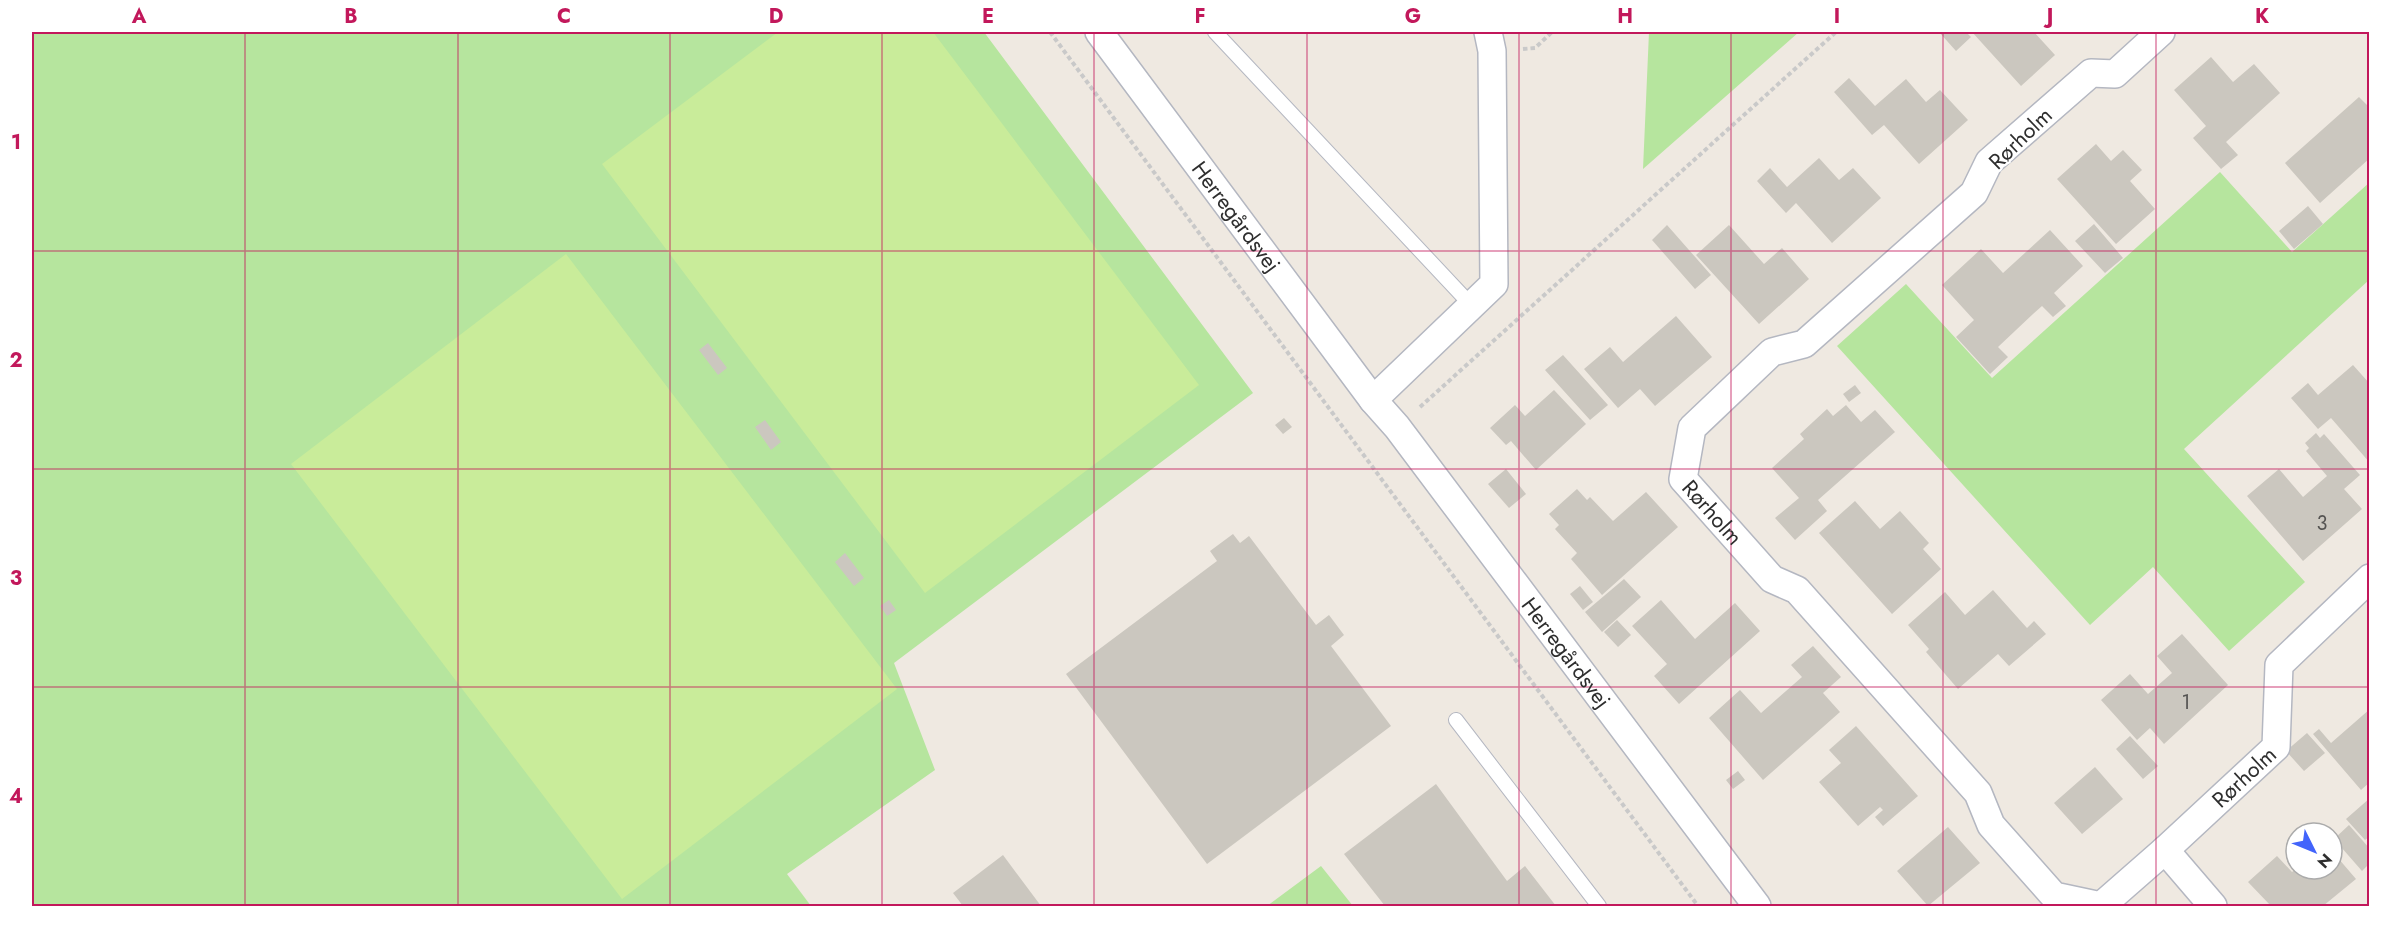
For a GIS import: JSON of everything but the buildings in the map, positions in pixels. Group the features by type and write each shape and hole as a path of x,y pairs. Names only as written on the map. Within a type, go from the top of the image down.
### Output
{"street":[{"name":"Herregårdsvej","path":"1099,32 1373,400 1397,427 1757,906"},
{"path":"1373,400 1494,284 1492,51 1488,32"},
{"name":"Rørholm","path":"2161,32 2115,74 2091,73 1989,162 1974,193 1804,344 1772,352 1692,428 1683,479 1772,579 1797,590 1978,793 1990,825 2054,896 2101,906 2276,747 2278,665 2370,578"},
{"path":"2165,850 2213,906"}],"lane":[{"path":"1215,32 1472,306"},
{"path":"1456,720 1599,906"}],"path":[{"path":"1050,32 1698,906"},
{"path":"1397,427 1836,32"}],"green space":[{"path":"32,32 984,32 1253,393 894,663 935,770 787,874 811,906 32,906"},
{"path":"778,32 933,32 1199,385 925,593 602,164"},
{"path":"1649,32 1799,32 1643,169"},
{"path":"2220,172 2292,252 2370,182 2369,280 2184,449 2305,582 2229,651 2153,567 2090,625 1837,346 1906,284 1992,378"},
{"path":"566,254 897,689 622,899 291,464"},
{"path":"1321,866 1353,906 1267,906"}]}
